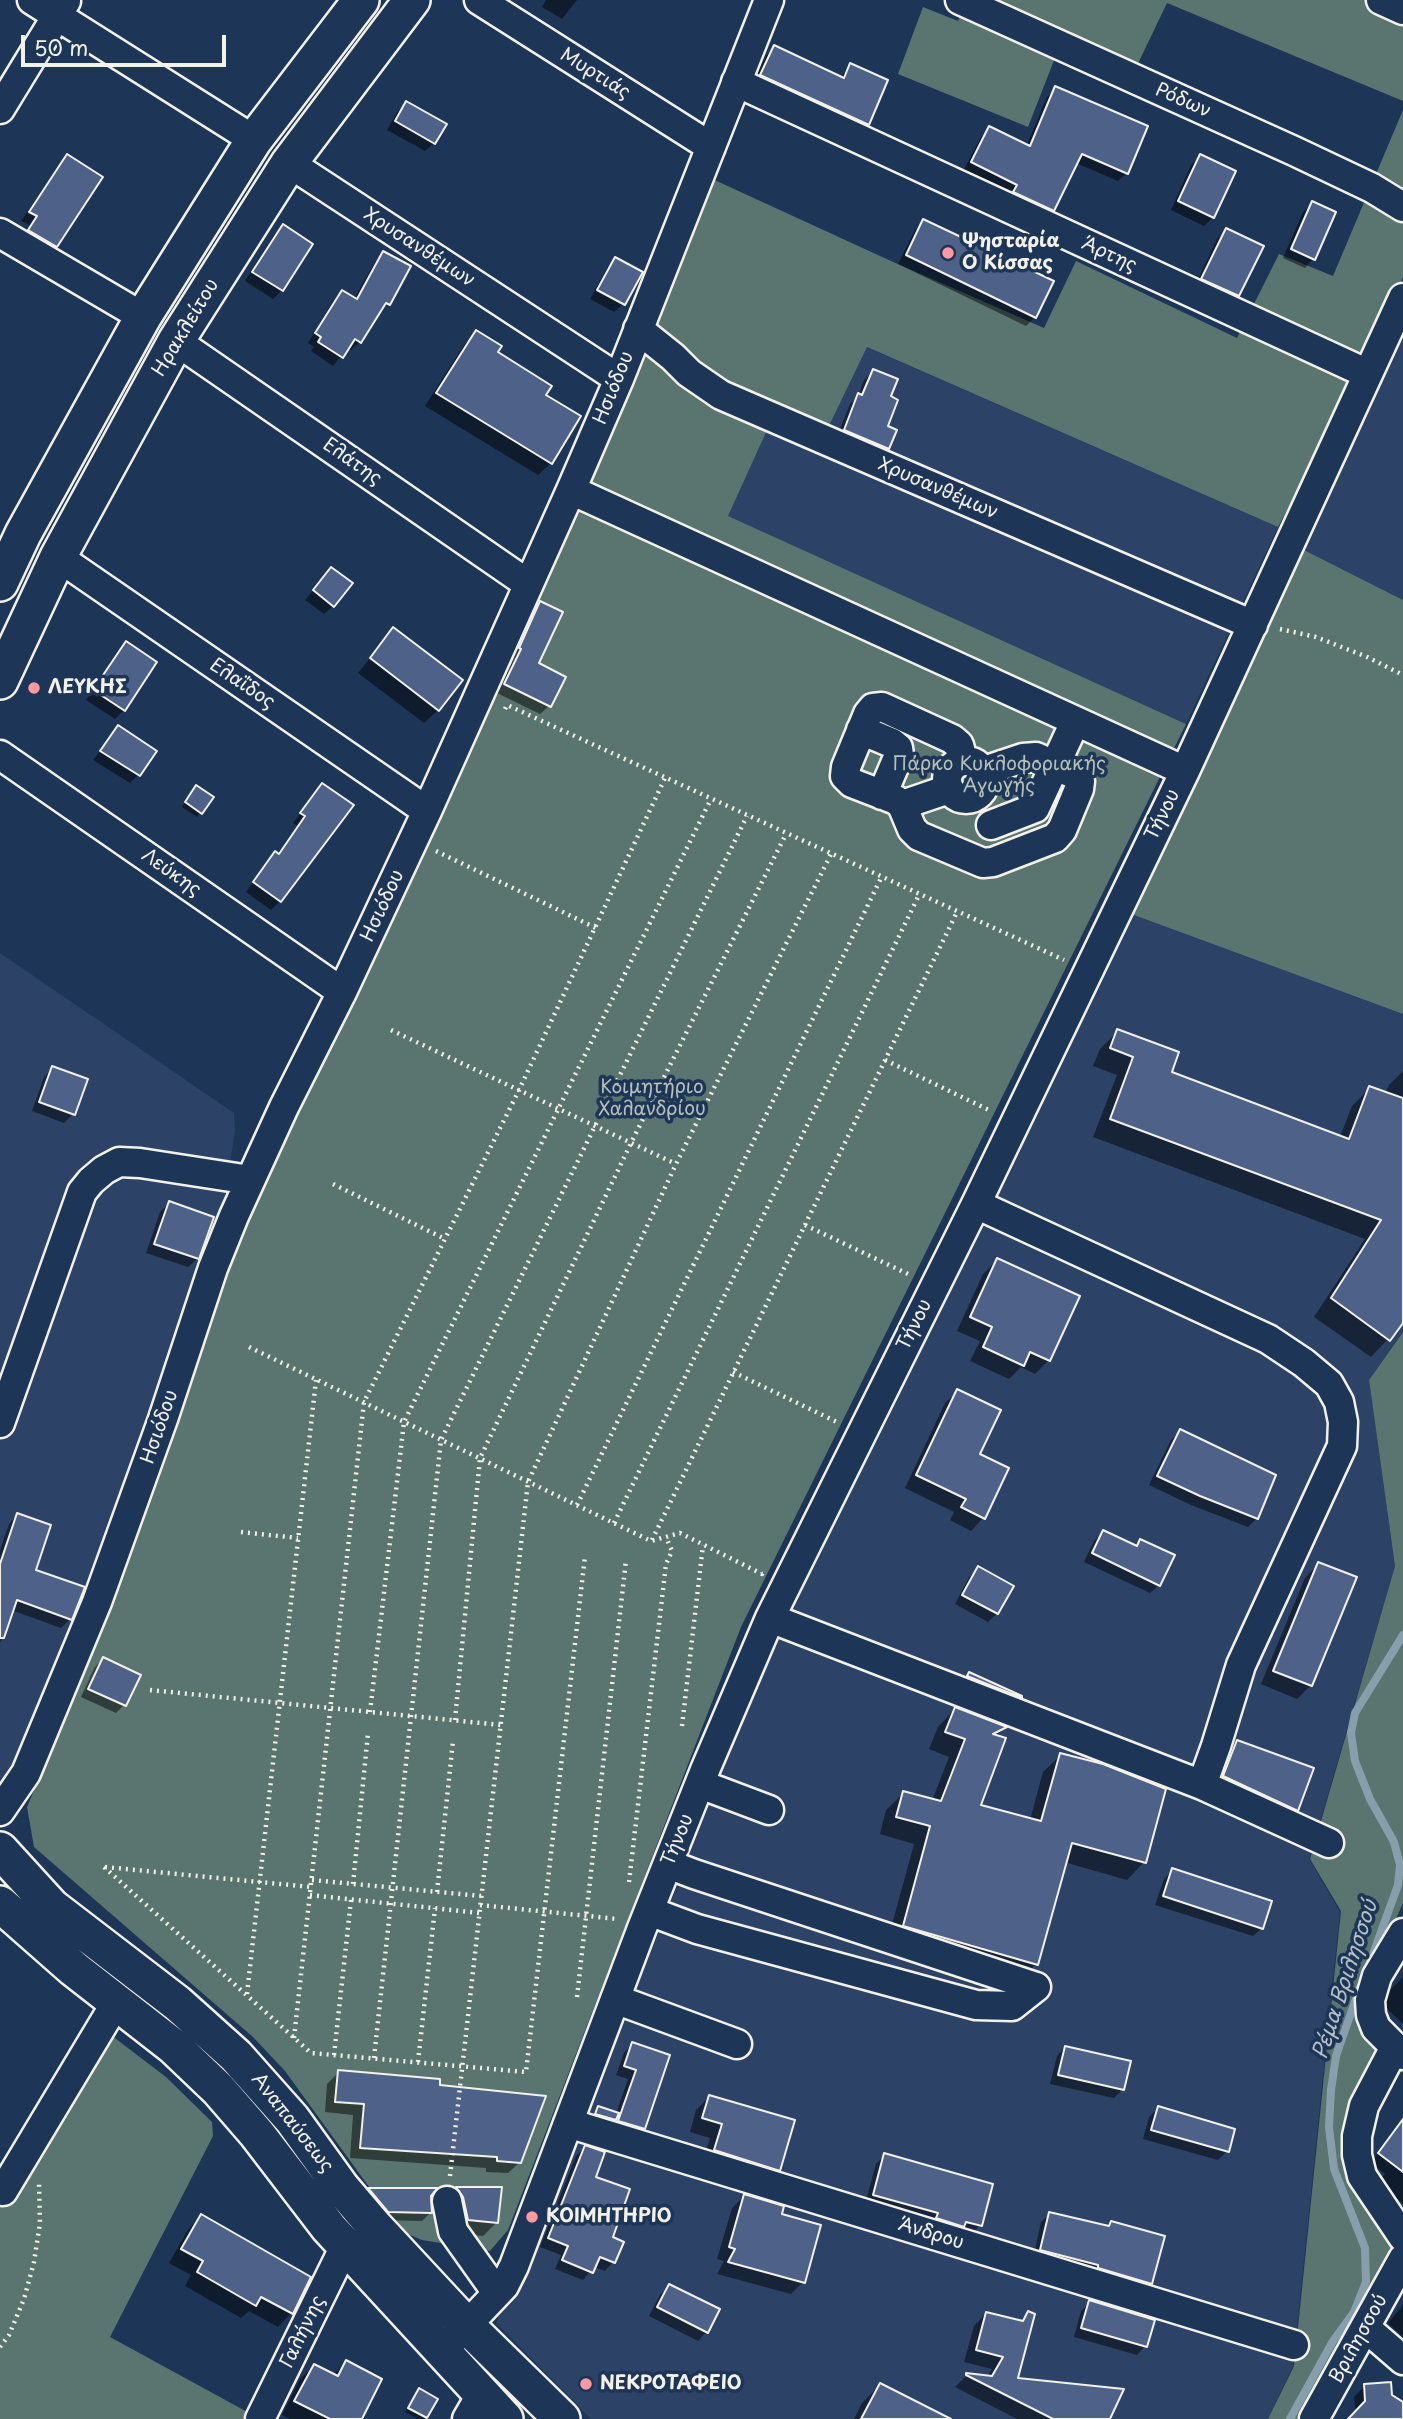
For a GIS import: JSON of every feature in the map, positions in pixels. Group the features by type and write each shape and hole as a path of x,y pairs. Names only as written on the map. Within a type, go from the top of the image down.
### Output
{"main road":[{"path":"0,583 23,534 143,317 254,140 361,0"},
{"name":"Ηρακλείτου","path":"0,681 58,557 176,341 289,163 412,0"},
{"name":"Αναπαύσεως","path":"0,1850 52,1907 177,2003 250,2070 305,2134 354,2203 467,2326 562,2419"},
{"name":"Αναπαύσεως","path":"0,1904 74,1969 174,2047 226,2097 345,2246 442,2353 484,2411"}],"street":[{"path":"32,0 62,8 254,140"},
{"name":"Μυρτιάς","path":"479,0 711,147"},
{"name":"Ησιόδου","path":"0,1811 26,1773 97,1602 163,1419 213,1268 250,1180 427,811 571,490 619,379 769,0"},
{"name":"Ρόδων","path":"960,0 1294,150 1372,188 1403,207"},
{"path":"1381,0 1403,10"},
{"path":"0,109 62,8"},
{"name":"Άρτης","path":"736,82 1368,374"},
{"name":"Χρυσανθέμων","path":"289,163 619,379"},
{"path":"0,233 143,317"},
{"name":"Τήνου","path":"442,2353 497,2293 514,2266 615,1999 637,1919 668,1864 770,1618 976,1204 1185,771 1403,298"},
{"name":"Χρυσανθέμων","path":"638,329 689,373 720,395 1253,625"},
{"name":"Ελάτης","path":"176,341 528,584"},
{"path":"571,490 1185,771"},
{"name":"Ελαΐδος","path":"58,557 427,811"},
{"path":"892,800 949,789 948,771 955,763 976,775 1023,758 1036,757 1076,775 1080,781 1080,789 1062,830 1055,838 1003,858 983,863 919,836 892,800 852,783 845,776 861,730 873,708 882,707 952,738 959,745 976,775 1003,858"},
{"path":"991,825 1035,808 1076,722"},
{"path":"861,730 898,748 892,800"},
{"name":"Λεύκης","path":"0,754 342,992"},
{"path":"0,1423 82,1192 91,1181 119,1162 250,1180"},
{"path":"976,1204 1268,1339 1329,1384 1339,1402 1343,1423 1342,1446 1336,1463 1241,1665 1202,1785"},
{"path":"770,1618 1202,1785 1329,1843"},
{"path":"700,1784 769,1810"},
{"path":"637,1919 696,1929 976,2005 1012,2006 1036,1987 668,1864"},
{"path":"1403,1933 1377,1976 1370,2000 1371,2015 1376,2028 1399,2051 1364,2106 1357,2136 1357,2155 1362,2176 1403,2238"},
{"path":"615,1999 737,2044"},
{"path":"3,2191 117,2001"},
{"name":"Άνδρου","path":"568,2123 1294,2345"},
{"path":"447,2201 453,2231 497,2293"},
{"name":"Γαλήνης","path":"260,2419 345,2246"},
{"name":"Βριλησσού","path":"1314,2419 1403,2259"},
{"path":"1366,2328 1403,2360"}],"path":[{"path":"1253,625 1316,637 1403,675"},
{"path":"507,705 1066,961"},
{"path":"294,2038 363,1402 519,1090 665,778"},
{"path":"370,1712 404,1422 711,799"},
{"path":"374,2058 440,1440 747,816"},
{"path":"455,1720 480,1458 631,1143 786,834"},
{"path":"436,851 596,928"},
{"path":"447,2201 528,1482 677,1164 831,854"},
{"path":"577,1505 881,878"},
{"path":"614,1523 919,895"},
{"path":"651,1541 957,912"},
{"path":"391,1030 677,1164"},
{"path":"885,1060 992,1111"},
{"path":"333,1184 445,1238"},
{"path":"805,1225 910,1275"},
{"path":"248,1347 651,1541 680,1533 762,1574"},
{"path":"733,1372 837,1422"},
{"path":"247,1996 316,1380"},
{"path":"241,1532 298,1538"},
{"path":"628,1886 666,1564 672,1551 666,1537"},
{"path":"682,1727 704,1545"},
{"path":"311,1887 104,1867 311,2053 526,2072 585,1556"},
{"path":"576,1997 626,1560"},
{"path":"150,1690 501,1725"},
{"path":"353,1884 368,1733"},
{"path":"437,1892 453,1741"},
{"path":"312,1880 481,1896"},
{"path":"310,1895 479,1913"},
{"path":"334,2055 351,1900"},
{"path":"480,1905 637,1919"},
{"path":"418,2062 435,1908"},
{"path":"0,2347 9,2335 24,2299 34,2262 40,2223 39,2175 34,2139"}],"shaded area":[{"path":"1403,323 1403,600 1300,548"},
{"path":"866,347 1278,527 1186,724 727,516 777,408 827,430"},
{"path":"1123,911 1403,1014 1403,1331 1369,1380 1395,1566 1309,1859 1340,1912 1293,2366 1268,2419 591,2419 496,2323 665,1917 781,1619"},
{"path":"0,953 234,1113 235,1131 220,1226 75,1621 19,1761 0,1786"}],"green space":[{"path":"967,0 1403,0 1403,101 1167,3 1133,74 1060,45 1028,127 898,74 923,7 958,21"},
{"name":"Κοιμητήριο Χαλανδρίου","path":"1403,110 1403,277 1353,386 1278,527 867,347 827,430 777,408 728,516 1186,724 741,1627 508,2230 490,2251 422,2240 401,2231 285,2071 253,2037 34,1847 27,1807 110,1610 156,1482 220,1282 499,684 708,177 1044,328 1076,261 1237,338 1279,254 1333,276"},
{"path":"1300,548 1403,600 1403,1014 1123,911"},
{"path":"1403,1332 1403,1903 1371,1975 1360,2013 1360,2029 1383,2040 1351,2120 1397,2242 1363,2315 1307,2419 1268,2419 1294,2366 1341,1911 1310,1859 1395,1566 1369,1380"},
{"path":"99,2026 166,2077 212,2122 213,2136 110,2337 251,2414 249,2419 0,2419 0,2170"}],"building":[{"path":"774,45 844,78 850,63 888,80 869,125 760,75"},
{"path":"1055,86 1148,126 1128,174 1082,154 1054,211 1013,192 1017,185 971,162 989,126 1030,146"},
{"path":"406,101 447,124 435,144 395,121"},
{"path":"67,154 103,177 57,247 28,230 37,216 29,212"},
{"path":"1200,154 1236,171 1214,218 1178,201"},
{"path":"1312,201 1336,212 1315,260 1291,249"},
{"path":"923,219 1054,281 1036,318 906,255"},
{"path":"283,224 313,244 283,291 252,272"},
{"path":"1226,228 1264,246 1239,296 1201,279"},
{"path":"383,251 411,266 390,305 386,303 361,343 355,339 343,358 318,342 321,337 315,333 342,290 357,299"},
{"path":"615,257 643,272 625,305 597,290"},
{"path":"476,330 502,346 498,352 552,386 546,395 581,416 552,464 436,393"},
{"path":"873,369 898,379 891,396 898,400 888,426 897,430 889,449 844,430 858,393 862,395"},
{"path":"331,567 353,583 334,607 313,590"},
{"path":"540,601 563,612 539,663 566,677 551,707 504,684"},
{"path":"393,627 463,680 439,711 370,658"},
{"path":"126,641 157,662 125,711 93,690"},
{"path":"118,725 157,751 140,776 100,751"},
{"path":"322,783 354,805 281,902 253,882 275,851 279,854 305,816 300,813"},
{"path":"196,785 214,797 202,814 185,802"},
{"path":"1117,1029 1179,1052 1172,1072 1349,1139 1369,1086 1403,1098 1403,1323 1390,1341 1331,1298 1381,1220 1110,1119 1133,1057 1110,1048"},
{"path":"52,1066 88,1079 75,1115 39,1102"},
{"path":"169,1201 214,1217 199,1259 154,1244"},
{"path":"997,1258 1080,1296 1050,1361 1030,1352 1024,1366 983,1347 992,1327 970,1317"},
{"path":"957,1389 1001,1410 980,1454 1009,1468 985,1519 961,1507 966,1499 916,1475"},
{"path":"1180,1429 1276,1475 1258,1519 1157,1476"},
{"path":"17,1513 51,1525 36,1570 85,1587 72,1620 17,1600 4,1638 0,1638 0,1564"},
{"path":"1103,1530 1137,1546 1140,1539 1175,1555 1160,1586 1092,1553"},
{"path":"1318,1562 1357,1577 1312,1686 1273,1671"},
{"path":"978,1566 1014,1586 998,1614 962,1595"},
{"path":"103,1657 141,1675 126,1706 88,1689"},
{"path":"969,1672 1022,1696 1022,1698 967,1676"},
{"path":"955,1707 1007,1727 993,1734 1006,1738 981,1805 1041,1821 1060,1753 1103,1764 1166,1789 1146,1863 1072,1843 1038,1965 903,1926 930,1826 896,1817 903,1791 941,1801 965,1739 945,1732"},
{"path":"1237,1740 1314,1768 1298,1811 1223,1776"},
{"path":"1172,1868 1272,1901 1263,1929 1163,1896"},
{"path":"632,2042 670,2055 645,2129 618,2121 636,2070 624,2066"},
{"path":"1065,2046 1131,2061 1124,2090 1058,2075"},
{"path":"338,2070 440,2079 440,2085 546,2096 521,2163 497,2161 497,2157 360,2148 364,2104 335,2102"},
{"path":"709,2095 795,2120 780,2171 714,2150 722,2124 702,2118"},
{"path":"598,2106 619,2113 616,2120 595,2114"},
{"path":"1158,2106 1235,2129 1229,2152 1151,2130"},
{"path":"1403,2119 1403,2172 1378,2153"},
{"path":"585,2145 605,2152 596,2177 630,2189 613,2237 624,2242 615,2263 600,2257 593,2273 562,2260 568,2246 548,2238"},
{"path":"884,2153 993,2184 982,2226 966,2222 964,2227 936,2218 938,2213 873,2195"},
{"path":"456,2187 502,2187 498,2223 468,2220 463,2197"},
{"path":"368,2188 438,2188 431,2196 432,2213 388,2212"},
{"path":"744,2194 784,2206 782,2214 821,2225 805,2283 728,2262 735,2249 729,2247"},
{"path":"1049,2212 1109,2226 1111,2221 1165,2236 1152,2284 1098,2268 1098,2265 1040,2250"},
{"path":"201,2214 311,2277 293,2314 261,2297 256,2306 197,2272 203,2261 181,2249"},
{"path":"669,2284 720,2309 708,2333 657,2307"},
{"path":"1089,2300 1155,2320 1147,2347 1081,2328"},
{"path":"1028,2311 1035,2314 1018,2378 1124,2389 1110,2419 1053,2419 966,2375 992,2376 1003,2357 976,2350 986,2312 1023,2321"},
{"path":"346,2360 382,2379 362,2419 330,2419 294,2401 314,2364 338,2376"},
{"path":"1391,2382 1392,2395 1403,2402 1403,2419 1348,2419 1365,2401 1364,2384"},
{"path":"880,2383 951,2419 861,2419"},
{"path":"419,2388 438,2399 427,2418 408,2408"}],"waterway":[{"name":"Ρέμα Βριλησσού","path":"1369,1965 1398,1885 1400,1865 1394,1842 1370,1799 1355,1761 1351,1733 1355,1713 1403,1635"},
{"name":"Ρέμα Βριλησσού","path":"1290,2419 1333,2341 1354,2312 1366,2282 1365,2248 1334,2169 1329,2127 1336,2056 1360,1987"}],"place":[{"name":"Ψησταρία Ο Κίσσας","path":"948,253"},
{"name":"ΛΕΥΚΗΣ","path":"34,688"},
{"name":"ΚΟΙΜΗΤΗΡΙΟ","path":"532,2217"},
{"name":"ΝΕΚΡΟΤΑΦΕΙΟ","path":"586,2384"}],"park label":[{"name":"Πάρκο Κυκλοφοριακής Αγωγής","path":"999,776"}]}
